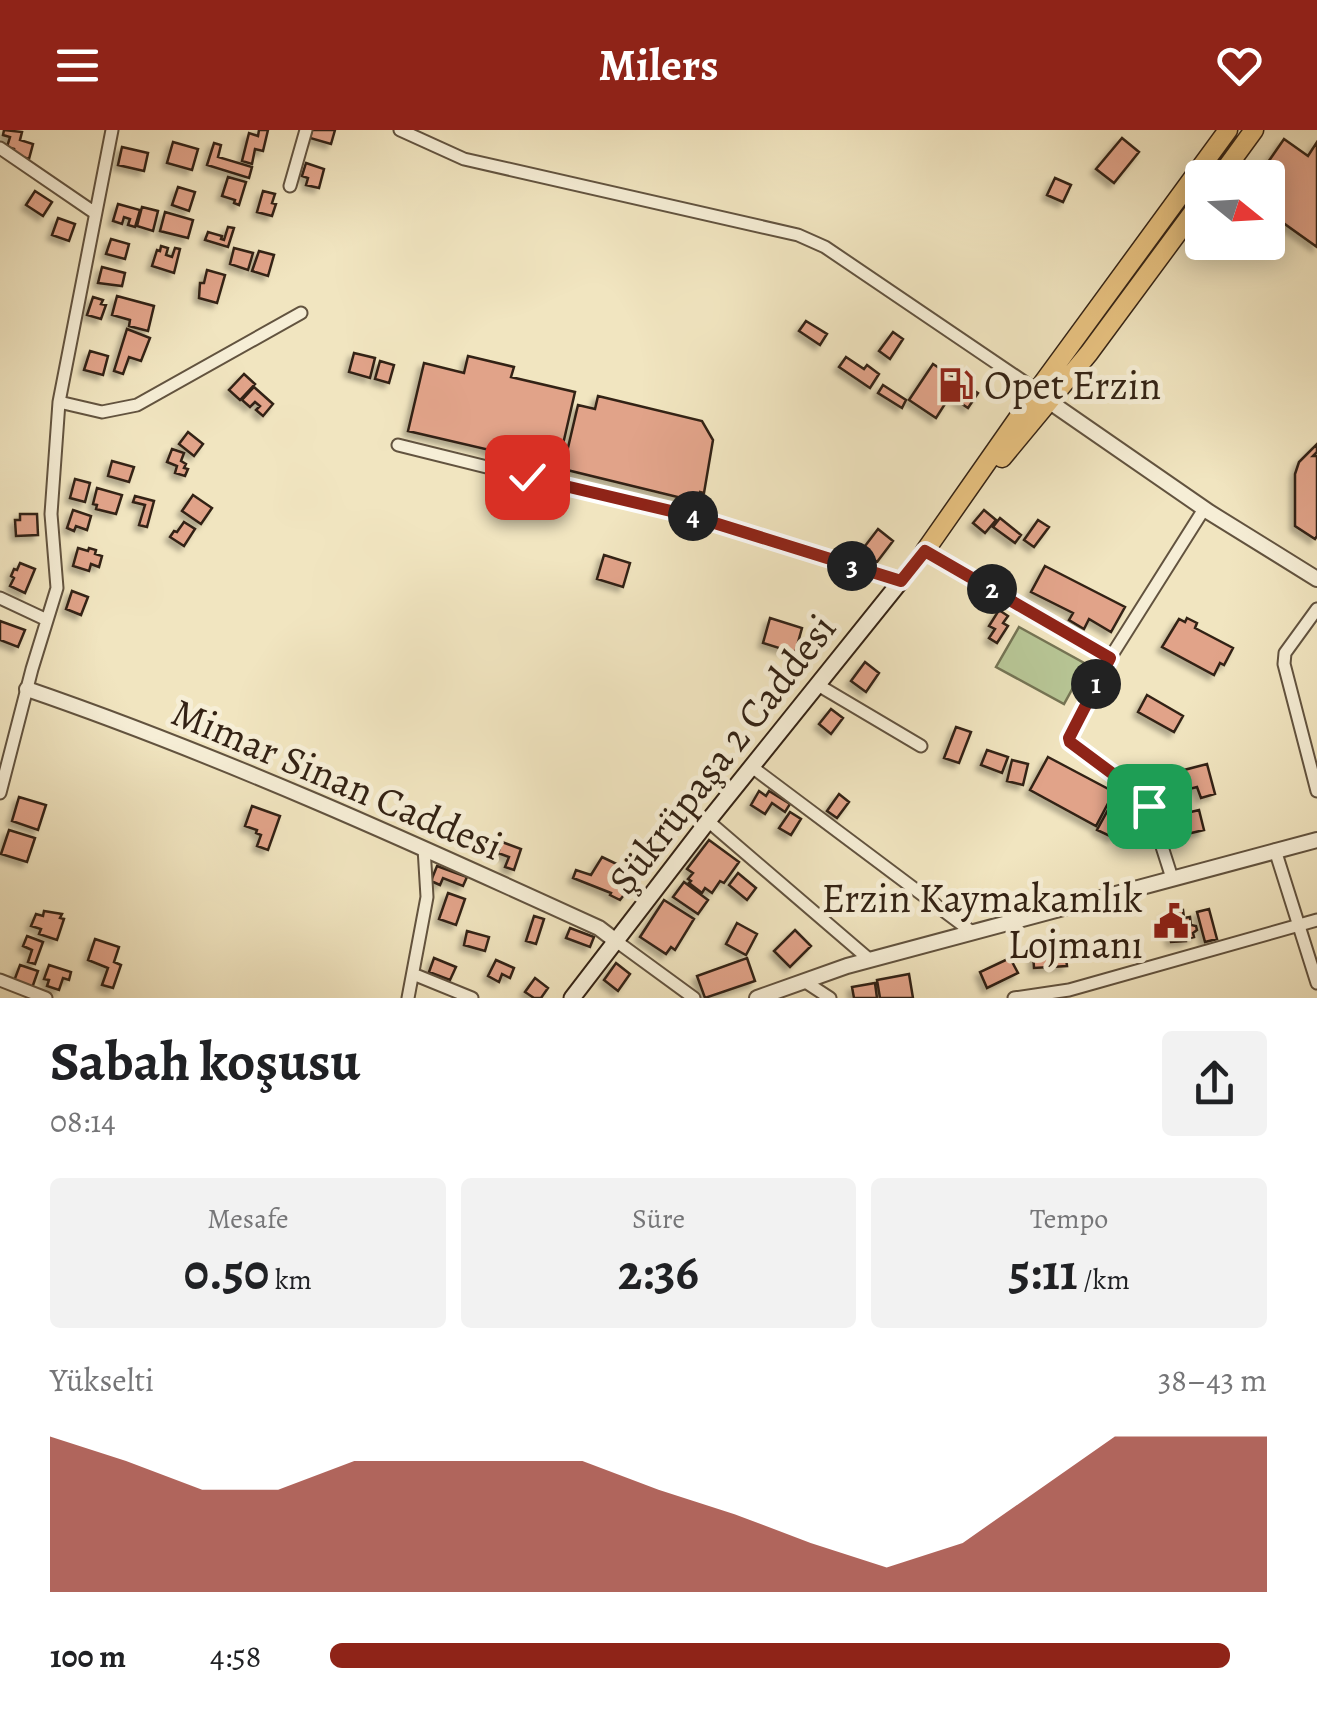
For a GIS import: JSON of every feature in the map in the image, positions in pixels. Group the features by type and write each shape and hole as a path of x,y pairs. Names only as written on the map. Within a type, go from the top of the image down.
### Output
{"main road":[{"path":"1043,396 1228,130"},
{"path":"1232,160 1254,130"},
{"path":"925,551 1043,396 1185,221"},
{"name":"Şükrüpaşa 2 Caddesi","path":"572,998 925,551"}],"street":[{"path":"0,792 58,588 51,514 59,402 112,130"},
{"path":"290,186 306,130"},
{"path":"400,130 464,159 798,235 825,247 1204,509 1317,578"},
{"path":"0,148 96,213"},
{"path":"59,402 102,412 137,405 301,313"},
{"path":"398,445 692,516 901,581"},
{"path":"1172,878 1149,806 1069,738 1110,658 1204,509"},
{"path":"925,551 1110,658"},
{"path":"0,598 48,620"},
{"path":"1317,609 1285,654 1284,664 1317,790"},
{"path":"818,685 921,746"},
{"name":"Mimar Sinan Caddesi","path":"27,689 100,714 424,848 599,928 616,942"},
{"path":"752,767 972,932"},
{"path":"708,821 870,960"},
{"path":"757,998 870,960 1317,840"},
{"path":"408,998 427,898 424,848"},
{"path":"1275,850 1317,983"},
{"path":"1014,998 1074,994 1317,920"},
{"path":"616,942 694,998"},
{"path":"413,974 472,998"},
{"path":"0,980 46,998"},
{"path":"804,981 830,998"}],"green space":[{"path":"1019,627 1086,664 1064,704 996,667"}],"building":[{"path":"4,130 22,132 20,140 33,144 29,159 13,154 14,149 7,147 10,137 3,135"},
{"path":"259,130 268,130 263,151 255,149 252,164 242,161 249,133 258,136"},
{"path":"312,130 335,130 331,144 310,138"},
{"path":"1122,138 1139,152 1114,183 1096,169"},
{"path":"1284,139 1308,156 1317,142 1317,247 1285,224 1285,160 1269,160"},
{"path":"173,142 198,149 192,170 167,163"},
{"path":"214,143 221,145 218,157 252,167 249,178 207,165"},
{"path":"122,147 148,153 144,171 118,165"},
{"path":"306,163 324,169 319,188 306,185 308,178 302,176"},
{"path":"228,177 246,182 239,205 222,196"},
{"path":"1055,178 1071,185 1063,202 1047,195"},
{"path":"178,187 195,192 189,211 172,205"},
{"path":"35,191 52,202 43,216 26,205"},
{"path":"263,191 275,194 272,216 257,212"},
{"path":"118,204 140,210 135,227 128,225 130,219 124,217 122,224 113,221"},
{"path":"142,207 158,211 153,231 137,226"},
{"path":"165,212 193,220 188,238 160,231"},
{"path":"58,218 75,224 69,241 52,235"},
{"path":"228,227 234,228 228,247 205,240 208,232 224,240"},
{"path":"111,239 129,244 125,259 106,254"},
{"path":"161,246 168,248 166,255 172,257 175,248 180,249 174,273 152,266"},
{"path":"234,248 253,253 248,270 230,264"},
{"path":"259,251 274,255 268,276 252,271"},
{"path":"102,267 125,273 122,286 98,283"},
{"path":"207,270 225,275 217,303 199,298 200,283 204,283"},
{"path":"117,296 154,306 148,331 129,326 130,320 112,315"},
{"path":"93,297 106,305 101,319 87,315"},
{"path":"806,321 827,334 820,345 799,331"},
{"path":"127,329 150,338 141,361 129,357 123,374 114,371"},
{"path":"893,332 903,339 890,359 879,351"},
{"path":"90,351 108,356 103,375 84,370"},
{"path":"354,353 375,358 370,378 349,372"},
{"path":"468,356 514,367 511,377 575,392 558,466 408,431 424,363 464,373"},
{"path":"846,357 879,374 870,388 839,367"},
{"path":"380,361 394,365 389,383 375,379"},
{"path":"933,364 978,393 968,408 950,396 936,418 909,400"},
{"path":"244,374 255,384 240,400 229,390"},
{"path":"883,385 906,400 902,408 878,393"},
{"path":"254,387 273,404 263,416 256,410 260,406 255,402 250,407 242,400"},
{"path":"598,396 702,421 713,440 704,493 700,492 698,502 563,469 578,405 595,409"},
{"path":"188,432 203,444 194,456 179,444"},
{"path":"1317,444 1313,456 1317,456 1315,539 1295,526 1295,474 1299,462"},
{"path":"172,449 184,453 181,461 188,469 185,476 175,473 177,466 167,462"},
{"path":"112,461 134,467 129,482 108,476"},
{"path":"75,479 90,483 85,502 70,498"},
{"path":"97,488 122,495 116,514 96,509 93,504"},
{"path":"193,495 212,508 201,524 182,511"},
{"path":"135,496 154,501 147,527 139,525 145,505 133,502"},
{"path":"73,510 91,516 87,530 67,528"},
{"path":"984,510 996,520 985,533 973,523"},
{"path":"20,514 37,514 38,535 16,536 15,520 20,520"},
{"path":"1000,518 1021,535 1015,543 993,527"},
{"path":"1038,520 1049,527 1034,547 1024,540"},
{"path":"184,522 195,529 184,546 170,537"},
{"path":"878,529 893,541 877,562 862,550"},
{"path":"78,548 96,550 95,554 102,556 99,567 91,564 89,571 73,566"},
{"path":"604,555 630,563 623,587 597,579"},
{"path":"20,563 35,569 25,593 10,586 14,569"},
{"path":"1045,566 1125,607 1111,632 1089,619 1084,629 1069,620 1073,613 1031,592"},
{"path":"72,591 88,597 81,615 66,609"},
{"path":"999,610 1008,616 1003,623 1008,626 997,643 989,638 995,629 989,626"},
{"path":"770,618 802,628 795,653 763,643"},
{"path":"1187,618 1197,623 1195,628 1233,648 1214,675 1162,647 1179,619 1185,622"},
{"path":"0,621 25,630 18,647 0,640"},
{"path":"865,662 879,673 866,692 851,681"},
{"path":"1147,695 1183,716 1174,732 1138,712"},
{"path":"831,709 843,718 831,734 819,724"},
{"path":"956,727 971,732 959,763 944,758"},
{"path":"987,750 1008,757 1002,773 981,765"},
{"path":"1048,757 1114,792 1096,826 1030,790"},
{"path":"1012,760 1028,764 1023,785 1007,781"},
{"path":"1207,764 1215,794 1201,798 1197,787 1189,789 1184,770"},
{"path":"759,791 766,796 769,791 790,804 785,812 772,803 765,814 751,805"},
{"path":"839,794 849,802 837,818 827,811"},
{"path":"19,797 46,805 38,830 12,821"},
{"path":"1115,797 1138,813 1112,837 1097,830"},
{"path":"252,806 280,816 268,850 257,846 261,835 257,830 245,826"},
{"path":"1199,810 1204,830 1174,837 1170,817"},
{"path":"790,812 801,819 791,835 779,828"},
{"path":"9,830 35,838 27,862 1,854"},
{"path":"709,840 739,862 724,883 720,881 712,893 705,888 702,893 689,883 693,873 687,869"},
{"path":"502,842 521,849 514,870 505,867 509,857 498,853"},
{"path":"602,857 640,874 620,900 573,878 576,870 591,875"},
{"path":"437,866 467,877 463,886 443,878 440,885 431,881"},
{"path":"738,873 756,888 747,900 729,885"},
{"path":"684,882 708,900 698,914 673,897"},
{"path":"448,893 465,899 456,925 439,919"},
{"path":"664,900 694,919 675,950 671,947 666,954 640,937"},
{"path":"1209,909 1217,939 1205,942 1197,912"},
{"name":"Erzin Kaymakamlık Lojmanı","path":"1183,910 1184,918 1190,917 1197,930 1186,941 1171,942 1165,914"},
{"path":"44,911 62,914 57,940 39,934 41,929 31,926 36,914 43,916"},
{"path":"534,916 544,919 536,944 526,941"},
{"path":"737,923 757,934 746,955 726,944"},
{"path":"570,928 594,937 590,947 566,938"},
{"path":"795,930 811,946 790,967 774,951"},
{"path":"467,931 489,937 485,951 464,945"},
{"path":"27,936 43,942 35,964 28,962 32,950 23,946"},
{"path":"95,939 119,947 114,962 121,965 113,988 102,985 108,968 88,960"},
{"path":"1065,950 1067,966 1034,968 1033,953"},
{"path":"434,958 456,967 450,980 429,972"},
{"path":"747,958 755,981 705,998 697,976"},
{"path":"1010,958 1018,973 987,988 980,972"},
{"path":"496,960 514,968 510,978 502,974 499,982 488,976"},
{"path":"616,963 630,974 618,991 604,980"},
{"path":"20,965 38,971 32,988 14,981"},
{"path":"49,965 71,972 69,980 63,978 59,990 47,986 49,980 44,979"},
{"path":"909,974 913,998 880,998 877,980"},
{"path":"535,978 548,988 541,998 525,992"},
{"path":"875,983 877,998 854,998 852,987"}],"place":[{"name":"Opet Erzin","path":"956,385"},
{"name":"Erzin Kaymakamlık Lojmanı","path":"1171,921"}],"route":[{"path":"527,477 692,516 901,581 925,551 1110,658 1073,726 1070,742 1149,806"}]}
